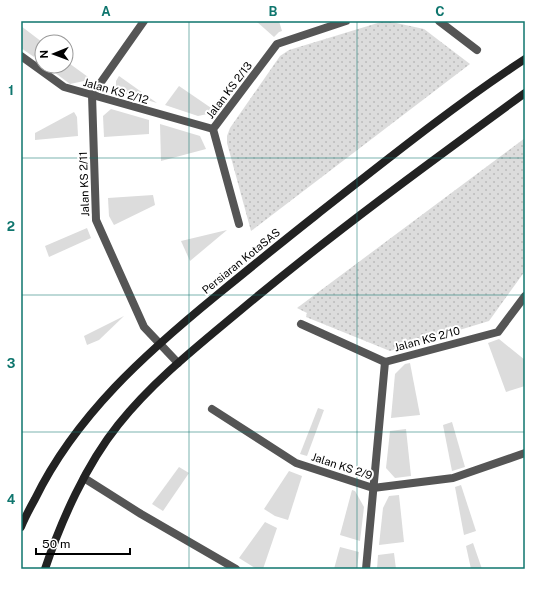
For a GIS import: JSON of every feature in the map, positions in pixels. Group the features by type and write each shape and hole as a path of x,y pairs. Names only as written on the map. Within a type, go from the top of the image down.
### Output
{"main road":[{"name":"Persiaran KotaSAS","path":"21,527 45,479 70,440 98,405 159,344 269,252 442,118 525,59"},
{"path":"45,569 53,544 84,478 101,449 136,404 178,363 329,238 525,93"}],"street":[{"path":"92,95 144,21"},
{"name":"Jalan KS 2/13","path":"239,224 213,129 277,44 346,21"},
{"path":"439,21 478,50"},
{"name":"Jalan KS 2/12","path":"21,56 64,87 213,129"},
{"name":"Jalan KS 2/11","path":"92,95 96,220 144,327 178,363"},
{"name":"Jalan KS 2/10","path":"301,324 385,362 498,332 525,296"},
{"path":"366,569 385,362"},
{"name":"Jalan KS 2/9","path":"212,409 296,463 373,488 453,478 525,453"},
{"path":"84,478 236,569"}],"shaded area":[{"path":"256,21 279,21 282,31 274,37"},
{"path":"387,21 424,29 470,64 251,231 227,143 227,136 230,128 280,56 289,50"},
{"path":"21,26 34,36 34,57 21,48"},
{"path":"74,67 88,77 84,81 70,84 57,74 74,74"},
{"path":"119,76 157,103 116,91 116,81"},
{"path":"179,86 217,112 198,116 165,105"},
{"path":"111,109 149,120 149,134 104,137 103,116"},
{"path":"74,112 77,117 78,136 35,140 35,133"},
{"path":"160,124 200,136 206,149 161,161"},
{"path":"525,138 525,271 489,321 390,351 306,317 307,313 297,308"},
{"path":"153,195 155,205 114,225 109,216 108,198"},
{"path":"87,228 91,238 49,257 45,246"},
{"path":"227,230 190,261 181,241"},
{"path":"124,316 99,340 87,345 84,336"},
{"path":"499,339 525,360 525,386 506,392 488,343"},
{"path":"410,363 420,415 391,418 395,374 405,364"},
{"path":"318,408 324,410 307,456 300,454"},
{"path":"452,422 465,467 452,471 443,425"},
{"path":"406,429 411,476 395,478 386,468 390,431"},
{"path":"179,467 189,473 163,511 152,504"},
{"path":"289,471 302,476 288,520 275,516 264,509"},
{"path":"461,485 476,531 464,535 455,487"},
{"path":"352,490 355,491 364,507 360,541 340,535"},
{"path":"399,495 404,542 379,545 383,508 389,496"},
{"path":"265,522 277,528 263,569 255,568 239,558"},
{"path":"473,543 482,569 471,569 466,546"},
{"path":"340,547 359,552 357,569 334,569"},
{"path":"394,553 396,569 377,569 378,555"}]}
